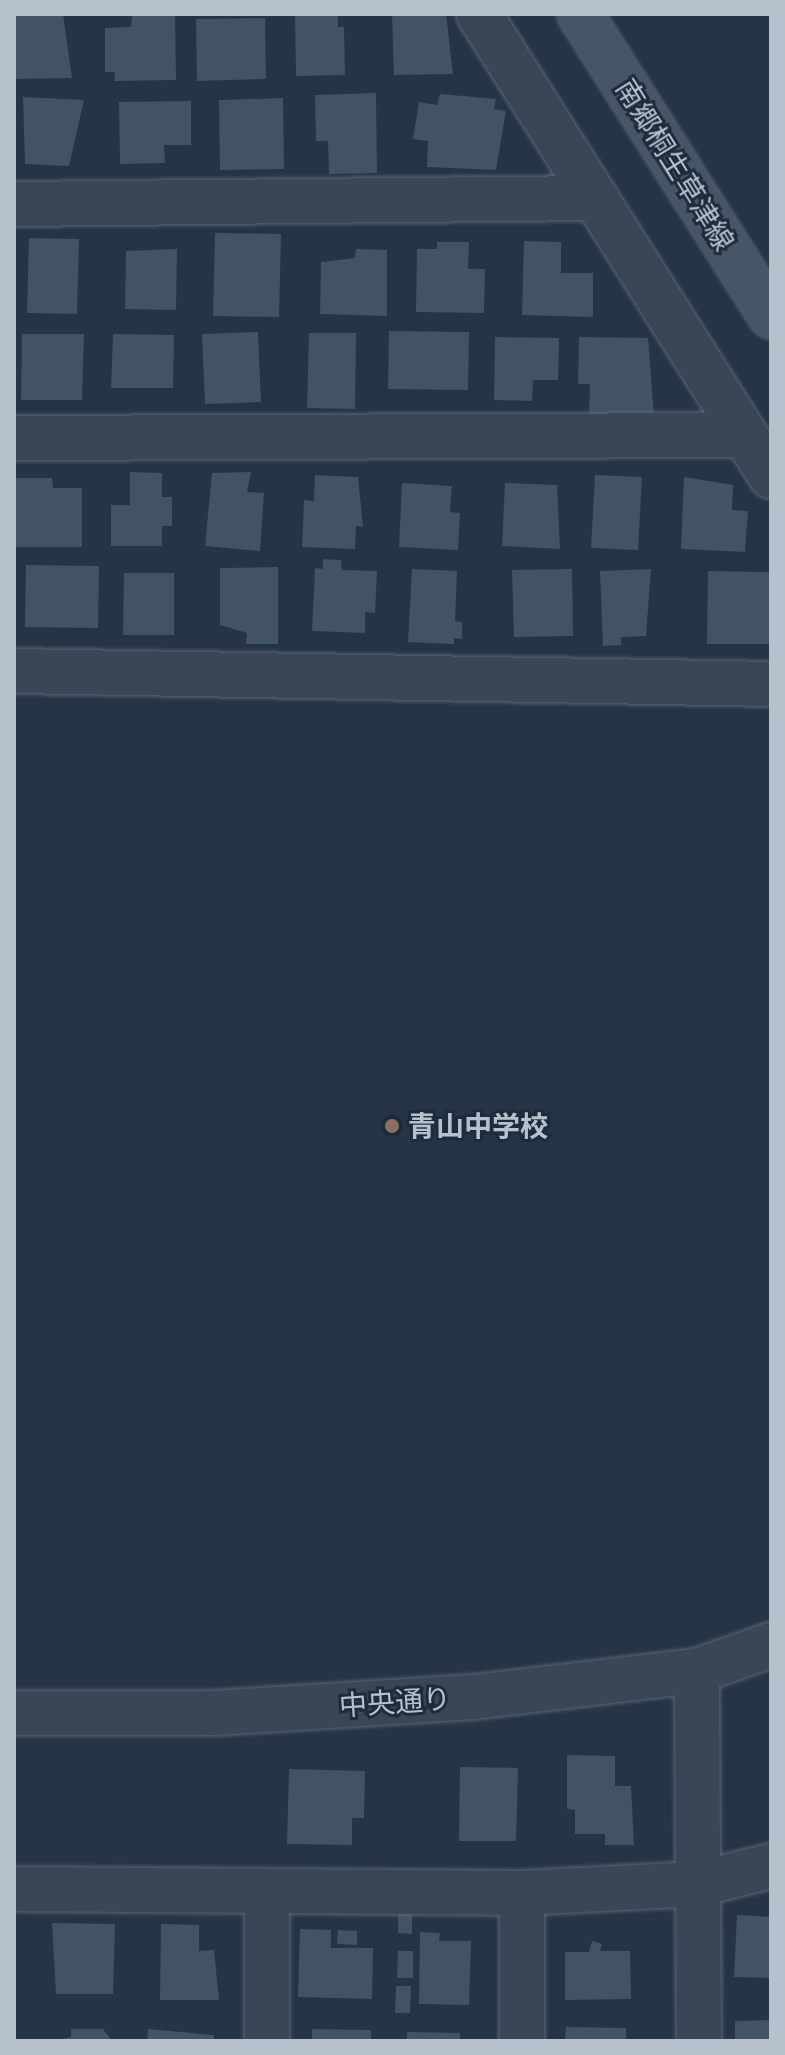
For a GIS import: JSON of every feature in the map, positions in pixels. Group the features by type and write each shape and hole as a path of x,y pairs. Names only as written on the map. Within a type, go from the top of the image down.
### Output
{"main road":[{"name":"南郷桐生草津線","path":"580,14 771,316"}],"street":[{"path":"479,14 771,476"},
{"path":"14,204 595,198"},
{"path":"14,438 745,435"},
{"path":"14,671 771,684"},
{"name":"中央通り","path":"14,1713 228,1712 474,1697 697,1671 771,1645"},
{"path":"697,1671 699,2041"},
{"path":"14,1889 522,1893 698,1884 771,1866"},
{"path":"267,1893 267,2041"},
{"path":"522,1893 522,2041"}],"building":[{"path":"14,14 63,14 72,78 14,79"},
{"path":"175,14 176,80 114,81 115,72 105,72 105,28 131,27 132,15"},
{"path":"295,14 338,14 338,27 344,27 345,75 296,76"},
{"path":"446,14 453,74 394,75 392,15"},
{"path":"265,18 266,79 197,81 196,19"},
{"path":"376,93 377,173 329,174 328,141 316,141 315,95"},
{"path":"440,94 496,99 494,109 506,111 496,170 427,167 428,141 413,139 419,102 437,105"},
{"path":"23,97 84,100 69,166 25,164"},
{"path":"283,98 284,169 220,170 219,100"},
{"path":"191,101 191,145 164,145 165,163 120,164 119,102"},
{"path":"215,233 281,234 279,317 213,316"},
{"path":"29,238 79,239 77,314 27,313"},
{"path":"524,241 561,242 561,273 593,273 593,317 522,315"},
{"path":"437,242 469,242 468,269 485,269 484,313 416,312 417,249 437,249"},
{"path":"177,249 176,310 125,309 126,251"},
{"path":"356,249 387,250 387,316 320,314 321,262 355,258"},
{"path":"389,331 469,332 468,390 388,389"},
{"path":"258,332 261,402 205,404 202,334"},
{"path":"309,333 356,333 355,409 307,408"},
{"path":"22,334 84,334 82,400 21,400"},
{"path":"113,334 174,335 173,388 111,388"},
{"path":"495,337 559,338 558,380 533,380 532,401 494,400"},
{"path":"579,337 648,338 654,416 589,415 590,384 578,384"},
{"path":"130,472 162,473 162,497 172,497 172,526 162,526 162,546 111,546 111,505 130,505"},
{"path":"251,472 247,492 264,493 260,551 205,546 212,473"},
{"path":"315,475 358,477 363,527 356,526 355,549 302,547 304,500 314,501"},
{"path":"595,475 642,477 638,550 591,548"},
{"path":"684,477 733,485 732,510 748,511 745,552 681,549"},
{"path":"14,478 52,478 53,488 82,488 82,547 14,547"},
{"path":"402,483 452,486 450,512 460,513 458,550 399,547"},
{"path":"505,483 557,485 560,549 502,546"},
{"path":"323,559 341,560 342,570 377,571 375,613 365,612 365,633 312,631 315,568 323,569"},
{"path":"26,565 99,566 98,628 25,627"},
{"path":"278,567 278,644 246,644 247,633 220,625 220,568"},
{"path":"412,569 457,571 455,621 462,622 462,639 454,638 454,644 408,642"},
{"path":"572,569 573,636 514,637 512,570"},
{"path":"651,569 646,636 621,637 621,645 603,646 600,571"},
{"path":"708,571 771,572 771,644 707,644"},
{"path":"124,573 174,573 174,635 123,635"},
{"path":"567,1755 615,1756 615,1786 631,1786 634,1845 605,1845 605,1834 575,1834 575,1810 567,1809"},
{"path":"460,1767 518,1768 516,1841 459,1841"},
{"path":"289,1769 365,1771 364,1818 352,1818 352,1845 287,1844"},
{"path":"398,1914 412,1914 412,1934 398,1933"},
{"path":"737,1915 771,1917 771,1978 734,1977"},
{"path":"52,1923 115,1924 113,1994 56,1994"},
{"path":"161,1924 199,1925 199,1951 214,1950 219,2000 160,2000"},
{"path":"300,1929 331,1930 331,1948 373,1948 372,1999 298,1997"},
{"path":"338,1930 357,1931 357,1945 337,1944"},
{"path":"420,1932 440,1933 439,1941 471,1941 469,2005 419,2004"},
{"path":"592,1941 602,1944 600,1951 630,1951 631,1999 565,2000 565,1952 589,1952"},
{"path":"398,1951 413,1951 413,1978 397,1978"},
{"path":"396,1986 411,1986 410,2013 395,2013"},
{"path":"771,2020 771,2041 735,2041 735,2021"},
{"path":"566,2027 626,2028 626,2041 565,2041"},
{"path":"71,2029 103,2029 112,2041 54,2041 71,2037"},
{"path":"148,2029 214,2035 214,2041 147,2041"},
{"path":"312,2029 371,2030 371,2041 312,2041"},
{"path":"407,2032 460,2033 460,2041 407,2041"}],"place":[{"name":"青山中学校","path":"392,1126"}]}
